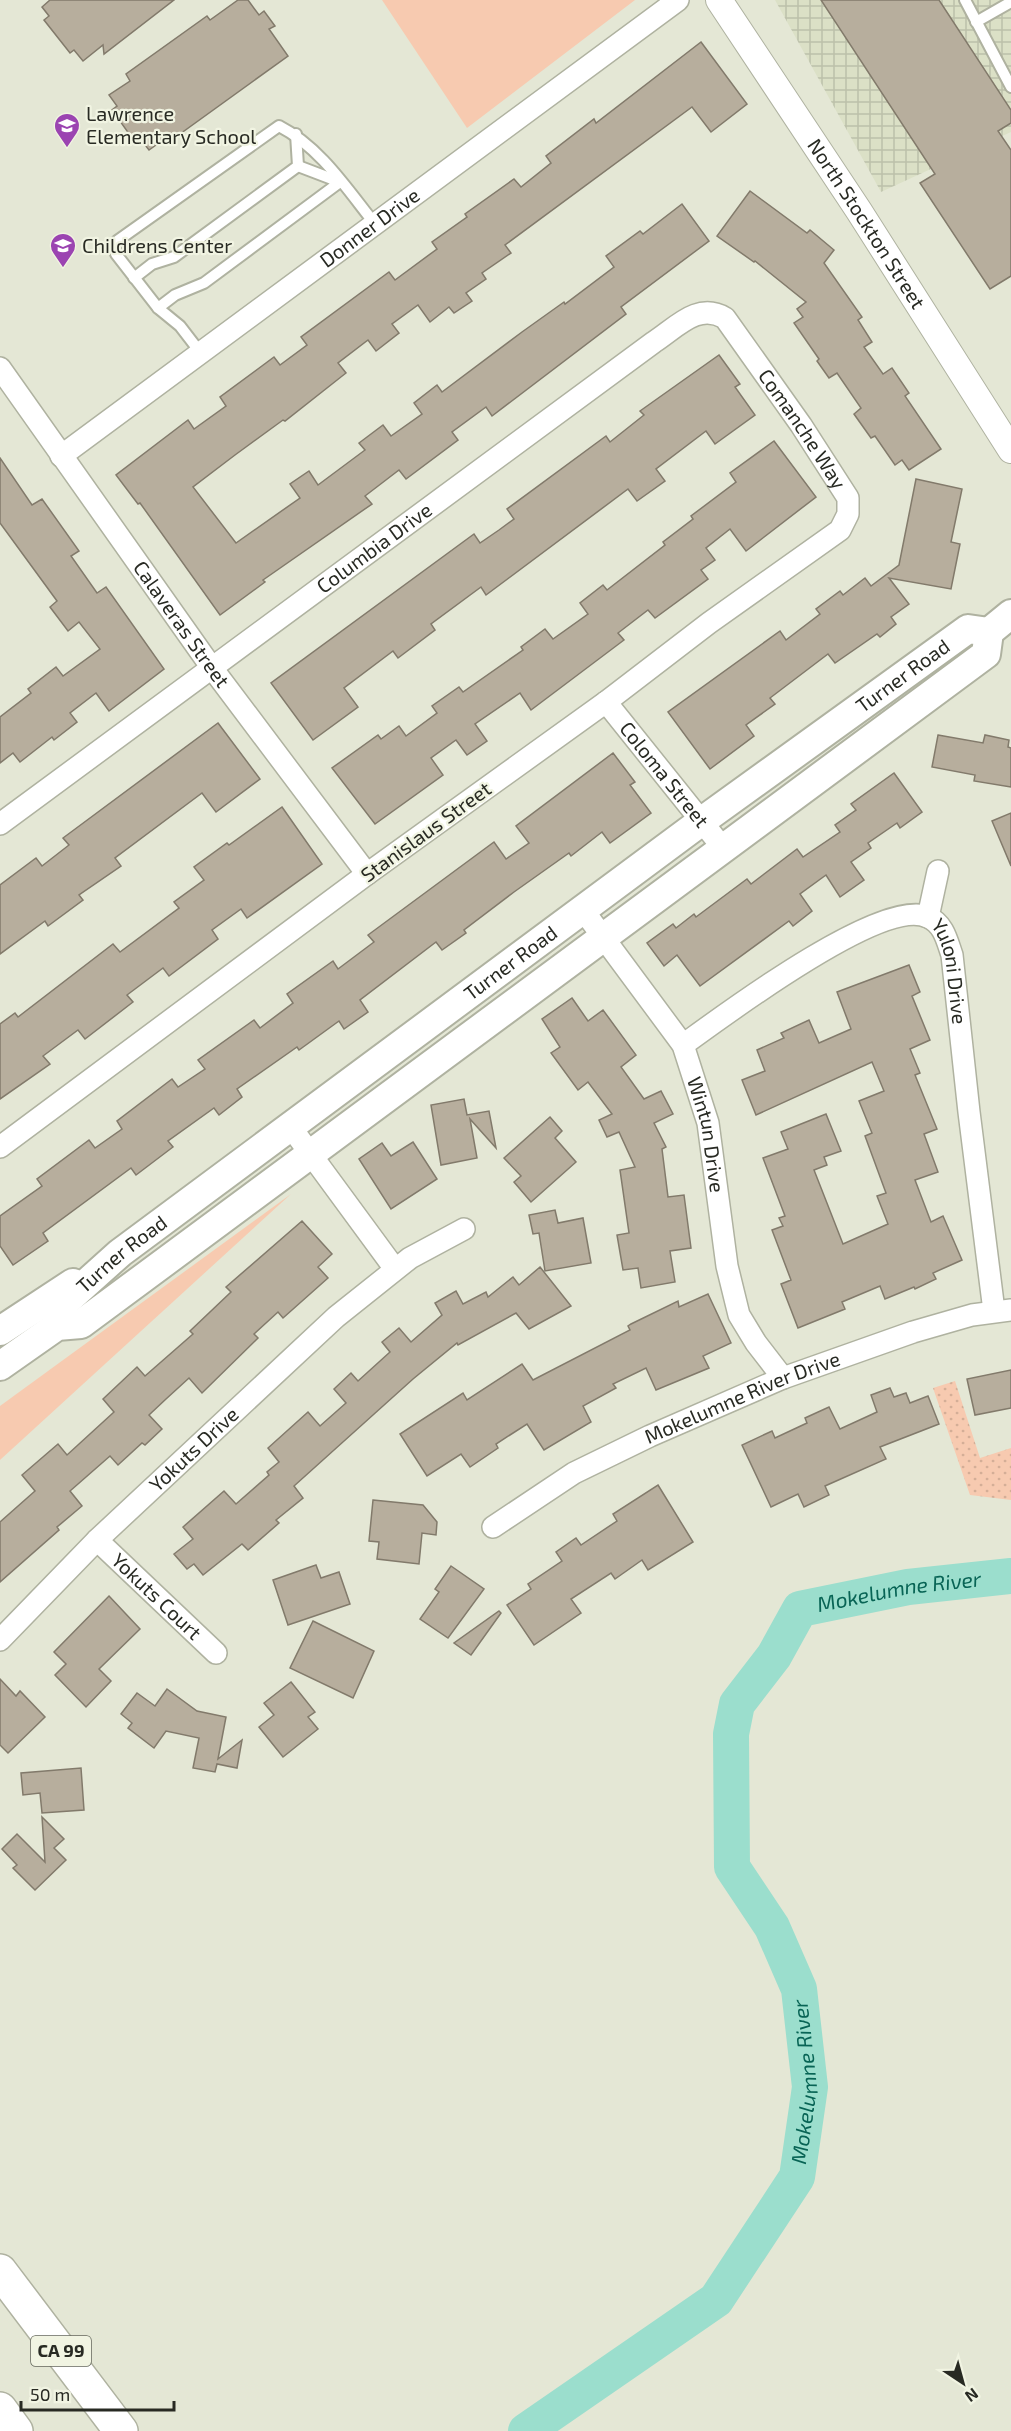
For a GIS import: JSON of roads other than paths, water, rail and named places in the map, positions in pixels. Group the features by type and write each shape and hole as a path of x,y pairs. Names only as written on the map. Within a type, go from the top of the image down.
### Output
{"highway":[{"name":"CA 99","path":"0,2271 121,2431"},
{"path":"0,2409 16,2431"}],"main road":[{"path":"989,632 1011,614"},
{"name":"Turner Road","path":"0,1366 57,1326 81,1324 986,654 989,632 968,628 702,820 290,1126 120,1253 62,1305 57,1326"},
{"path":"0,1331 120,1253"}],"street":[{"name":"Donner Drive","path":"61,456 678,0"},
{"name":"North Stockton Street","path":"719,0 859,211 1011,450"},
{"name":"Columbia Drive","path":"0,824 654,342 698,313 714,311 725,318 746,348"},
{"name":"Comanche Way","path":"746,348 801,425 848,498 849,514"},
{"name":"Calaveras Street","path":"0,369 212,668 367,874"},
{"name":"Stanislaus Street","path":"0,1147 367,874 606,702 709,623 840,530 849,514"},
{"name":"Coloma Street","path":"606,702 723,848"},
{"path":"928,917 938,871"},
{"name":"Wintun Drive","path":"583,910 683,1045 708,1123 727,1266 739,1315 756,1343 783,1378"},
{"name":"Yuloni Drive","path":"683,1045 762,987 863,929 891,919 918,915 928,917 938,924 952,955 969,1112 1003,1310"},
{"path":"290,1126 395,1269"},
{"name":"Yokuts Drive","path":"0,1640 97,1540 336,1317 410,1258 464,1229"},
{"name":"Mokelumne River Drive","path":"493,1527 574,1473 650,1436 783,1378 914,1332 972,1315 1003,1310"},
{"name":"Yokuts Court","path":"97,1540 216,1653"}],"lane":[{"path":"965,0 1011,87"},
{"path":"976,22 1011,2"},
{"path":"201,352 180,326 158,308 134,278 116,254 117,241 279,126 296,134 312,149 375,224"},
{"path":"296,134 298,166"},
{"path":"298,166 340,182"},
{"path":"134,278 152,264 174,257 298,166"},
{"path":"158,308 175,295 204,283 340,182"}],"waterway":[{"name":"Mokelumne River","path":"526,2431 716,2300 797,2177 810,2087 799,1989 772,1927 732,1867 731,1734 737,1704 774,1656 800,1609 908,1587 1011,1576"}],"place":[{"name":"Lawrence Elementary School","path":"67,149"},
{"name":"Childrens Center","path":"63,269"}]}
